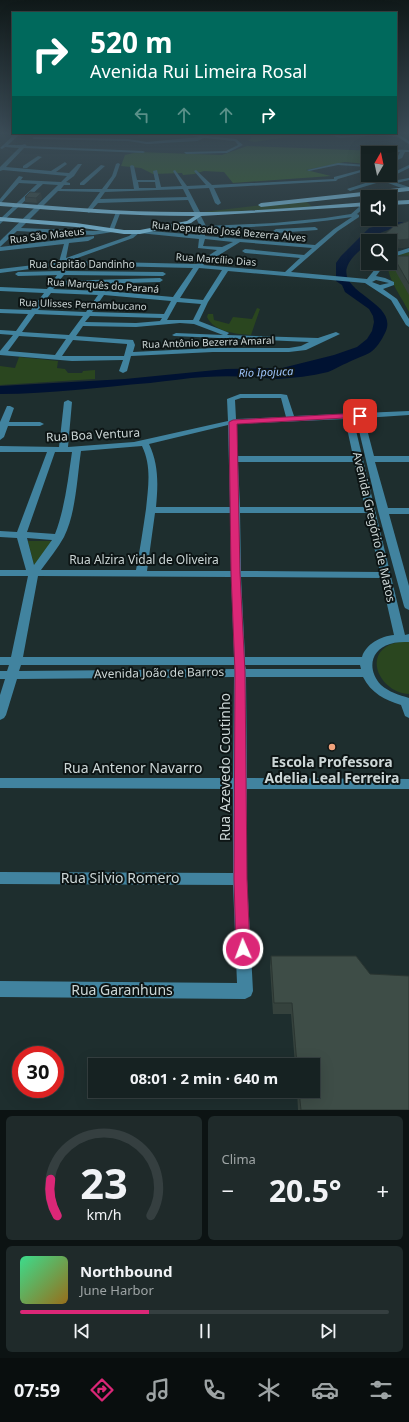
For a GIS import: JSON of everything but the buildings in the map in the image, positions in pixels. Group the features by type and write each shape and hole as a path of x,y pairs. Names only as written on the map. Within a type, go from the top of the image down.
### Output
{"main road":[{"path":"0,203 89,211 198,214 303,200 409,189"},
{"path":"303,200 312,208"},
{"path":"397,203 409,202"},
{"path":"225,211 312,208 361,204"},
{"path":"1,220 76,225 111,231 138,232 160,229 189,222 198,214"}],"street":[{"path":"0,203 15,185"},
{"path":"1,220 38,185"},
{"path":"0,245 62,185"},
{"path":"92,185 136,186 160,190 211,187 343,185 358,194"},
{"path":"58,190 104,191 141,185"},
{"path":"159,185 160,190"},
{"path":"184,185 204,228 200,246 201,248 222,249"},
{"path":"399,185 409,189"},
{"path":"89,211 107,186"},
{"path":"211,187 218,203"},
{"path":"96,201 190,198"},
{"path":"251,230 275,229 354,215 361,208"},
{"path":"16,229 84,233 111,231 119,212"},
{"path":"286,274 336,230 357,216 361,215"},
{"path":"325,220 336,230"},
{"path":"160,229 315,229"},
{"path":"275,229 276,243 308,241 329,236"},
{"path":"0,262 1,273 63,262 131,238 138,232"},
{"name":"Rua Deputado José Bezerra Alves","path":"138,232 317,247"},
{"path":"81,240 84,233"},
{"name":"Rua São Mateus","path":"0,249 81,240 92,238 93,233"},
{"path":"164,319 174,300 197,266 222,249 240,240"},
{"path":"1,353 34,312 62,273 64,269 63,262 67,241"},
{"path":"397,254 409,250"},
{"path":"245,251 304,258"},
{"name":"Rua Marcílio Dias","path":"63,262 197,266 352,280 369,281 379,278 390,283"},
{"path":"58,358 102,293 108,264"},
{"path":"54,283 105,282 161,277 167,266"},
{"path":"195,322 205,302 226,269"},
{"path":"378,270 369,281 369,284 394,299 409,325"},
{"path":"385,270 390,283 402,300 409,314"},
{"name":"Rua Capitão Dandinho","path":"1,273 106,274 161,277"},
{"path":"376,287 383,288 390,283"},
{"name":"Rua Marquês do Paraná","path":"0,289 102,293 205,302"},
{"name":"Rua Ulisses Pernambucano","path":"0,311 88,314 164,319"},
{"path":"81,324 136,325 164,319 195,322 234,336"},
{"path":"180,321 175,343 234,336 318,340 336,334"},
{"path":"0,332 71,337"},
{"name":"Rua Antônio Bezerra Amaral","path":"71,337 130,342 131,345 123,371"},
{"name":"Rua Antônio Bezerra Amaral","path":"127,356 175,343 289,350 303,348 318,340"},
{"path":"1,353 85,359 127,356"},
{"name":"Rua Azevedo Coutinho","path":"245,991 240,879 240,666 236,573 233,422 231,400 240,396 276,395 284,398 291,419"},
{"path":"63,450 68,402"},
{"path":"0,437 2,424 10,408"},
{"name":"Rua Boa Ventura","path":"0,449 63,450 145,444 190,431 233,422 409,413"},
{"name":"Avenida Gregório de Matos","path":"348,416 385,575 405,637 389,639 377,644 369,652 365,661"},
{"name":"Avenida Gregório de Matos","path":"360,416 383,511 405,575 409,606"},
{"path":"2,424 40,424"},
{"path":"141,573 150,510 153,471 151,458 145,444"},
{"path":"0,715 16,661 33,573 59,537 68,506 77,449"},
{"path":"33,573 21,535 52,450"},
{"path":"234,459 357,459"},
{"path":"370,459 409,459"},
{"path":"150,510 369,510"},
{"path":"383,511 409,511"},
{"path":"0,534 59,537"},
{"name":"Rua Alzira Vidal de Oliveira","path":"0,573 236,573 385,575"},
{"name":"Avenida João de Barros","path":"0,661 240,666 367,674"},
{"path":"365,661 367,674 373,684 382,692 408,706"},
{"name":"Avenida João de Barros","path":"0,675 365,661"},
{"name":"Rua Antenor Navarro","path":"0,783 409,784"},
{"name":"Rua Silvio Romero","path":"0,878 240,879"},
{"name":"Rua Garanhuns","path":"0,990 245,991"}],"green space":[{"path":"305,200 312,207 203,212"},
{"path":"409,252 409,312 392,281 388,270 397,270 397,255"},
{"path":"257,308 260,309 251,335 232,333 220,329 210,322 207,317 208,314 213,314 214,320 229,324 233,317 252,319"},
{"path":"19,357 58,361 57,368 65,369 68,373 82,373 83,371 95,370 95,379 0,385 0,366 15,368"},
{"path":"28,541 57,541 36,573"},
{"path":"409,641 409,694 398,692 388,686 381,677 377,668 377,658 382,650 392,644"}],"water":[{"name":"Rio Ipojuca","path":"397,222 409,222 379,234 363,234 369,228 377,226 397,226"},
{"name":"Rio Ipojuca","path":"361,236 361,251 351,260 346,273 351,283 382,311 387,322 384,335 373,350 330,371 309,376 283,379 239,376 191,378 57,392 0,394 0,386 125,379 226,369 282,368 334,355 357,347 367,339 372,331 374,322 373,316 369,309 345,292 342,285 336,281 336,263"}],"place":[{"name":"Escola Professora Adelia Leal Ferreira","path":"332,747"}],"route":[{"path":"243,949 240,879 240,672 236,573 233,422 360,416"}]}
